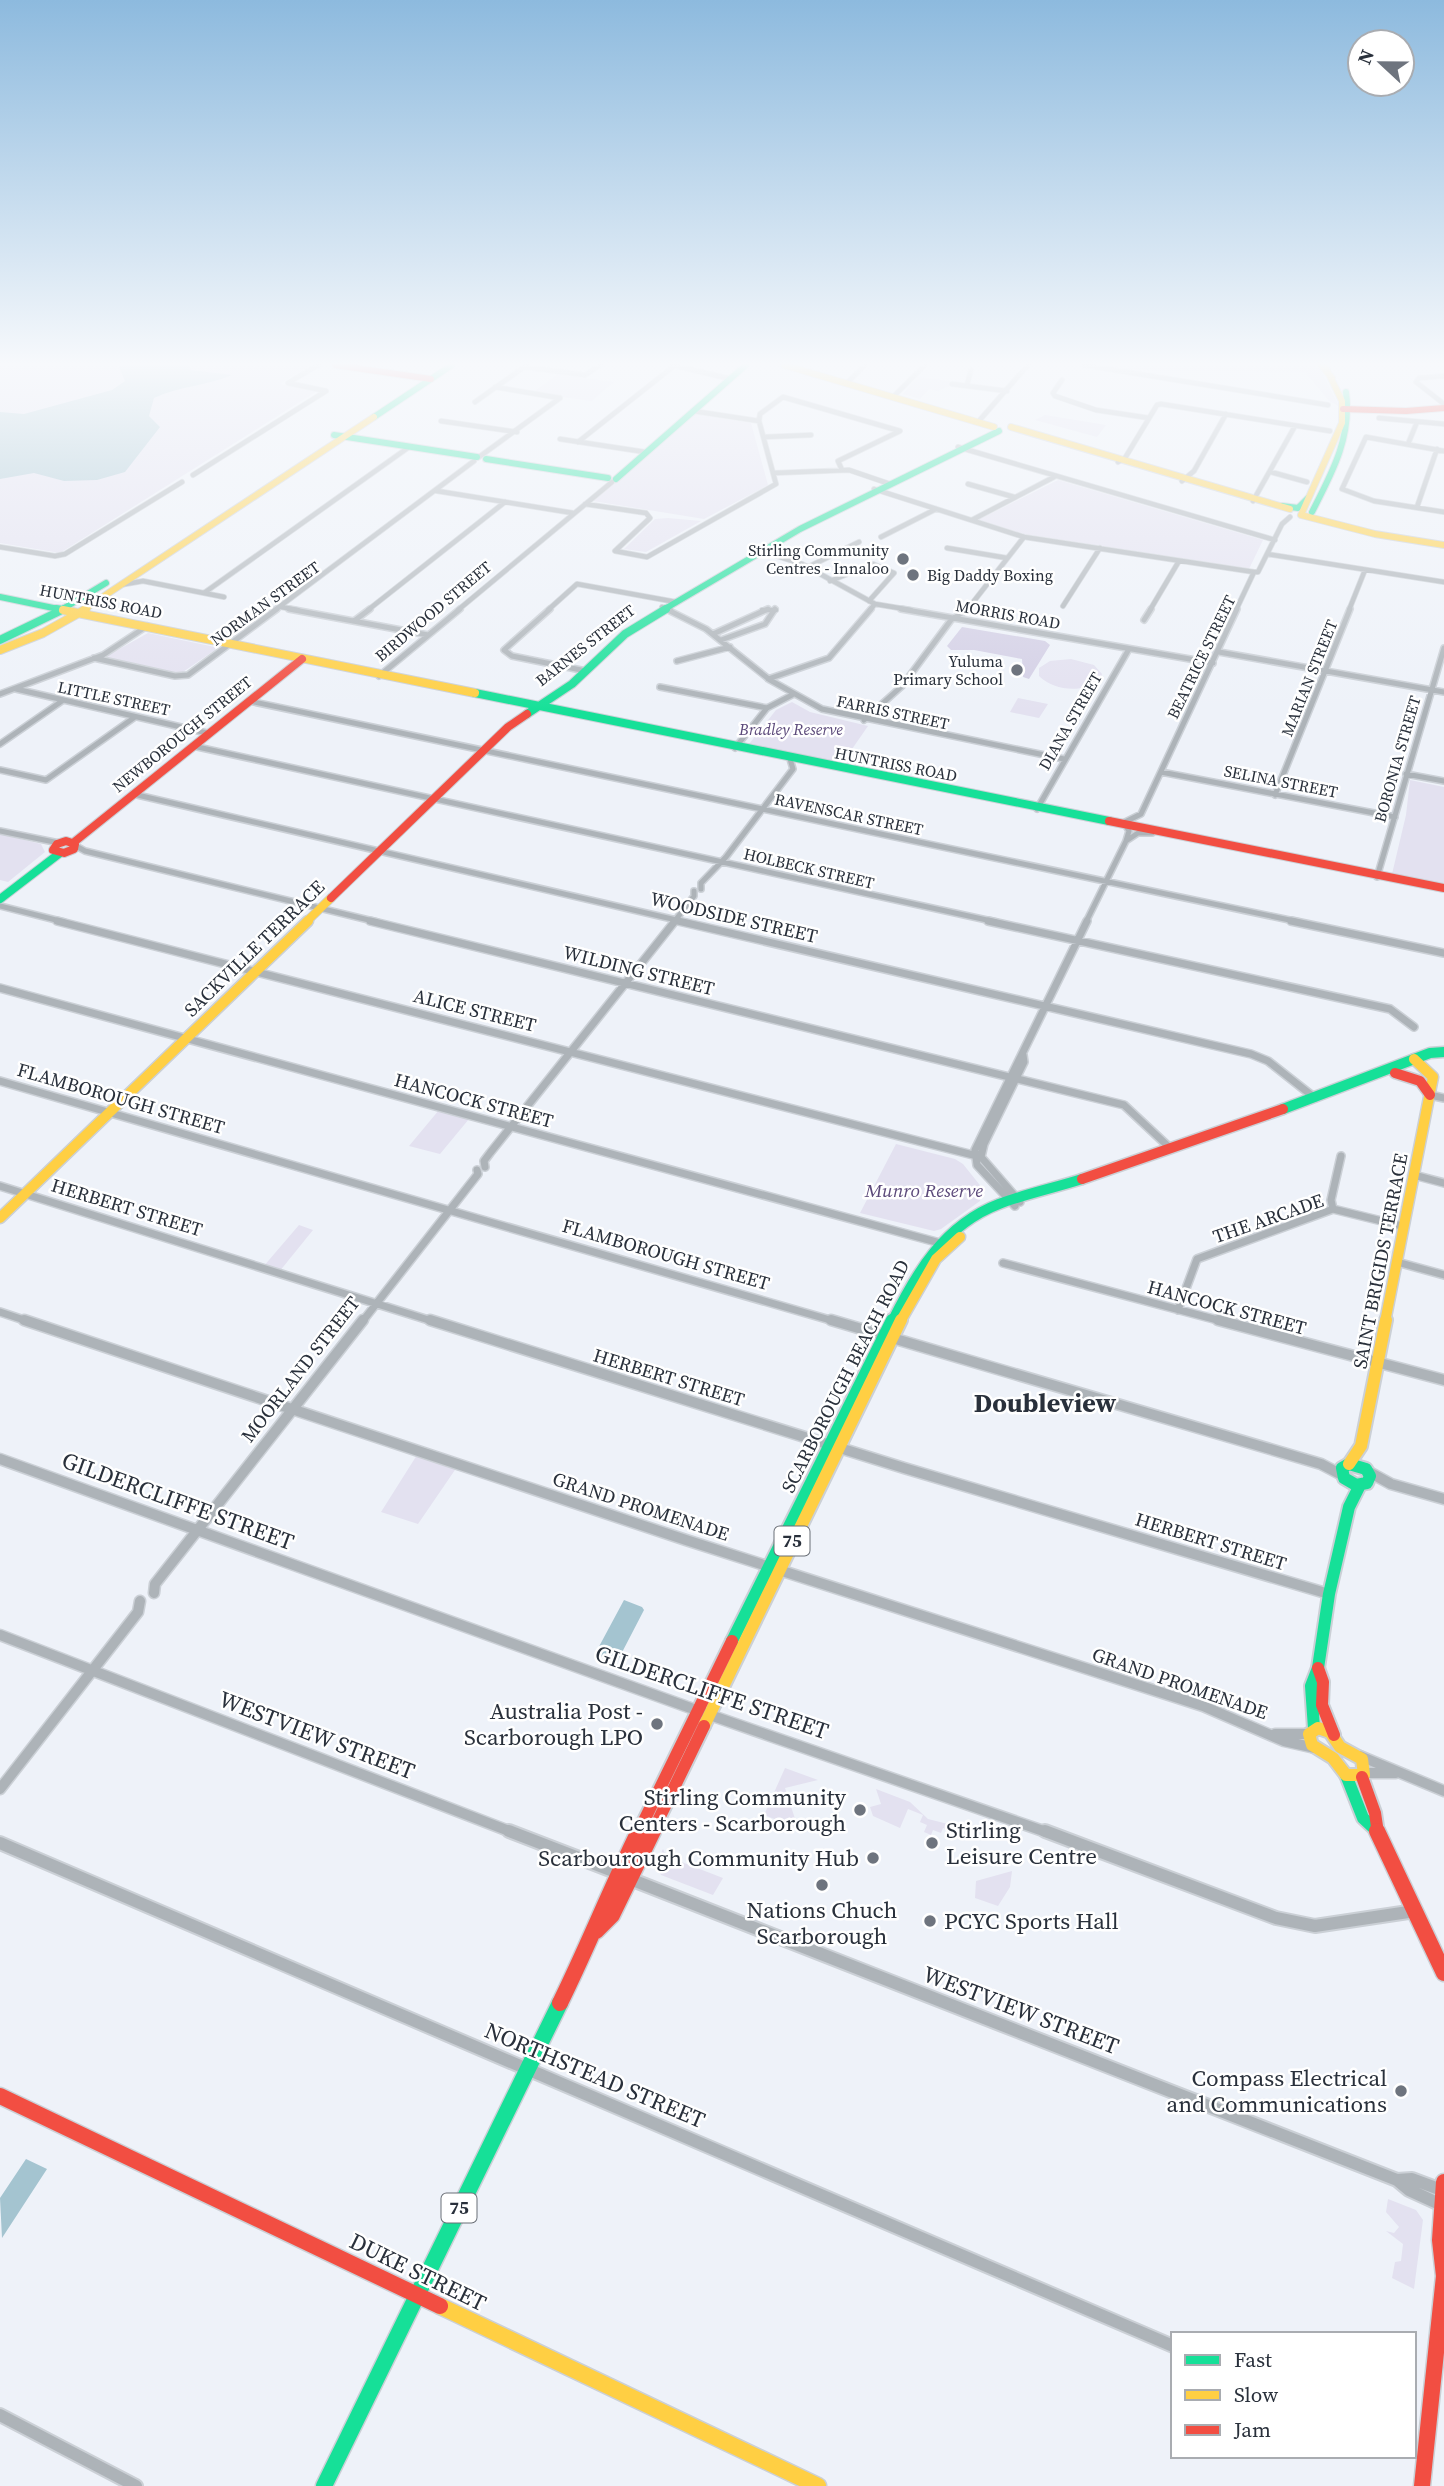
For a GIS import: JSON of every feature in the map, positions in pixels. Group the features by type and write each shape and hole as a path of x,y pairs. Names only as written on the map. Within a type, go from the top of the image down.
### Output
{"main road":[{"path":"0,640 61,611 267,481"},
{"path":"0,650 77,614 119,585 140,577 172,551 273,481"},
{"name":"BARNES STREET","path":"534,706 560,693 625,634 669,605 758,552 890,481"},
{"path":"1195,481 1282,506 1303,515"},
{"path":"1303,515 1316,481"},
{"path":"1303,515 1321,481"},
{"path":"1282,506 1298,508 1310,495"},
{"path":"1251,497 1303,515 1376,534 1444,543"},
{"path":"159,549 172,551"},
{"name":"HUNTRISS ROAD","path":"0,598 1444,889"},
{"name":"NEWBOROUGH STREET","path":"0,899 302,659"},
{"name":"BARNES STREET","path":"534,706 584,670"},
{"path":"556,708 560,693"},
{"name":"HUNTRISS ROAD","path":"534,706 556,708 736,747 792,764 1037,807"},
{"name":"SACKVILLE TERRACE","path":"0,1218 22,1193 316,908 482,749 534,706"},
{"name":"HUNTRISS ROAD","path":"1125,824 1378,876"},
{"name":"SCARBOROUGH BEACH ROAD","path":"324,2486 596,1931 612,1915 624,1876 698,1710 774,1567 888,1336 917,1271 940,1243 968,1222 1015,1202 1443,1052"},
{"name":"SCARBOROUGH BEACH ROAD","path":"1327,1094 1338,1094 1414,1063"},
{"name":"SAINT BRIGIDS TERRACE","path":"1365,1477 1361,1446 1433,1077 1414,1063"},
{"path":"1395,1073 1420,1081 1430,1095"},
{"name":"SACKVILLE TERRACE","path":"0,1209 22,1193"},
{"name":"SCARBOROUGH BEACH ROAD","path":"888,1336 936,1259 965,1233 1015,1202"},
{"name":"SAINT BRIGIDS TERRACE","path":"1345,1471 1361,1446"},
{"path":"1345,1471 1349,1507"},
{"path":"1345,1471 1365,1477"},
{"path":"1345,1471 1365,1477"},
{"path":"1365,1477 1349,1507 1329,1594 1318,1668 1311,1686 1312,1731 1315,1748 1333,1758 1346,1775 1363,1818 1377,1831"},
{"name":"SCARBOROUGH BEACH ROAD","path":"624,1876 709,1715 774,1567"},
{"path":"1318,1668 1323,1682 1322,1705 1335,1737 1340,1747 1358,1755 1365,1765 1364,1775 1375,1813 1377,1831 1444,1973"},
{"path":"1312,1731 1324,1729 1335,1737"},
{"path":"1346,1775 1364,1775"},
{"name":"DUKE STREET","path":"0,2096 818,2486"},
{"path":"1422,2486 1420,2454 1444,2276 1440,2240 1444,2188"}],"street":[{"path":"204,593 361,481"},
{"name":"NORMAN STREET","path":"94,658 183,677 450,481"},
{"name":"BIRDWOOD STREET","path":"381,675 609,481"},
{"path":"585,503 646,513 650,518 615,551 647,556 776,484 775,481"},
{"path":"875,481 936,509 1024,537 1254,572"},
{"path":"972,520 1046,481"},
{"path":"1068,481 1275,540"},
{"path":"1251,497 1264,481"},
{"path":"1346,481 1342,489 1344,492 1374,501 1444,512"},
{"path":"1417,508 1426,481"},
{"path":"0,547 65,554 182,482"},
{"path":"968,484 1014,497"},
{"path":"437,491 573,513"},
{"path":"354,621 505,502"},
{"path":"880,537 936,509"},
{"name":"BEATRICE STREET","path":"1140,814 1219,652 1254,572 1258,572 1282,524 1303,515"},
{"path":"864,720 902,686 951,620 958,617 1024,537"},
{"path":"806,568 859,542"},
{"path":"947,548 1007,558"},
{"path":"1063,606 1100,548"},
{"name":"MORRIS ROAD","path":"758,552 806,568 872,602 1213,663"},
{"path":"1267,554 1444,582"},
{"path":"1144,620 1179,561"},
{"path":"768,679 829,658 894,573 873,564 830,581"},
{"name":"MARIAN STREET","path":"1275,795 1365,570"},
{"path":"140,577 224,597"},
{"name":"FARRIS STREET","path":"584,670 512,656 504,650 577,584 669,605 692,618 768,679 792,695 822,709 864,720 1064,759"},
{"path":"281,607 428,635"},
{"path":"713,634 729,631 762,609 775,608 776,611 765,624 721,640"},
{"path":"0,692 16,689 94,658 146,628"},
{"path":"677,661 730,647"},
{"name":"BORONIA STREET","path":"1378,876 1444,648"},
{"name":"DIANA STREET","path":"1037,807 1129,649"},
{"path":"1219,652 1444,692"},
{"path":"660,687 767,709"},
{"name":"LITTLE STREET","path":"16,689 207,733"},
{"path":"736,747 767,709 792,695"},
{"path":"0,744 62,701"},
{"name":"RAVENSCAR STREET","path":"249,701 1106,884 1444,953"},
{"path":"0,770 46,780 135,717"},
{"name":"HOLBECK STREET","path":"193,746 1078,943 1390,1009 1414,1027"},
{"name":"MOORLAND STREET","path":"154,1593 155,1584 296,1410 374,1303 478,1174 484,1161 762,809 792,764"},
{"name":"SELINA STREET","path":"1161,772 1395,817"},
{"path":"1406,774 1444,781"},
{"name":"WOODSIDE STREET","path":"133,794 1251,1054 1268,1061 1315,1098"},
{"path":"1015,1202 978,1154 1012,1078 1024,1062 1023,1055 1126,841 1129,831 1125,824 1140,814 1145,826"},
{"name":"WILDING STREET","path":"0,831 1124,1105 1170,1149"},
{"path":"1126,841 1142,832 1163,834"},
{"name":"ALICE STREET","path":"0,906 978,1154"},
{"name":"HANCOCK STREET","path":"0,988 940,1243"},
{"name":"FLAMBOROUGH STREET","path":"0,1081 888,1336 1345,1471"},
{"path":"1430,1095 1444,1098"},
{"path":"1333,1209 1331,1200 1341,1156"},
{"path":"1414,1175 1444,1183"},
{"name":"HERBERT STREET","path":"0,1186 833,1446 1329,1594"},
{"name":"THE ARCADE","path":"1178,1310 1197,1259 1333,1209 1402,1226"},
{"path":"1397,1262 1444,1275"},
{"name":"HANCOCK STREET","path":"1003,1263 1444,1380"},
{"name":"GRAND PROMENADE","path":"0,1312 1203,1706 1283,1741 1315,1748"},
{"name":"GILDERCLIFFE STREET","path":"0,1460 709,1715 1023,1823 1276,1918 1315,1926 1415,1911"},
{"path":"1365,1477 1444,1499"},
{"path":"0,1789 138,1612 140,1601"},
{"name":"WESTVIEW STREET","path":"0,1635 624,1876 1397,2180 1409,2190 1444,2206"},
{"name":"GRAND PROMENADE","path":"1272,1734 1312,1731"},
{"path":"1358,1755 1444,1791"},
{"path":"1364,1775 1396,1773"},
{"name":"NORTHSTEAD STREET","path":"0,1843 1171,2345"},
{"name":"WESTVIEW STREET","path":"1397,2180 1412,2179 1444,2188"},
{"path":"0,2415 136,2486"}],"green space":[{"path":"0,481 174,481 60,553 0,543"},
{"path":"616,481 767,481 768,485 704,519 593,501"},
{"path":"1056,481 1061,481 1263,540 1249,569 1023,534 978,520"},
{"path":"655,519 701,521 646,552 624,549"},
{"path":"148,633 215,647 215,650 180,674 106,659 105,657"},
{"path":"1071,659 1094,665 1102,674 1100,681 1077,689 1068,689 1052,685 1039,676 1039,668 1050,661"},
{"path":"1018,698 1048,704 1039,718 1010,712"},
{"name":"Bradley Reserve","path":"792,702 810,712 868,726 841,765 749,744 776,710"},
{"path":"1410,780 1444,787 1444,885 1392,874 1406,815"},
{"path":"0,834 41,844 45,852 8,882 0,880"},
{"path":"439,1110 469,1119 440,1154 409,1146"},
{"name":"Munro Reserve","path":"896,1144 955,1159 963,1164 983,1189 980,1201 941,1229 934,1231 860,1213"},
{"path":"299,1225 313,1230 279,1272 263,1267"},
{"path":"417,1455 457,1467 418,1524 381,1512"},
{"path":"785,1768 818,1780 785,1788 798,1828 764,1815"},
{"path":"876,1789 910,1802 928,1819 952,1825 950,1830 943,1828 941,1833 933,1830 931,1835 924,1832 927,1825 920,1822 923,1815 908,1809 900,1828 873,1816 870,1807 881,1804"},
{"path":"663,1849 666,1856 723,1878 713,1895 661,1875 656,1864"},
{"path":"1012,1871 1010,1887 998,1906 975,1898 976,1881"},
{"path":"1388,2199 1416,2210 1423,2220 1414,2289 1392,2278 1395,2262 1401,2261 1403,2244 1386,2231 1394,2233 1399,2227 1386,2212"}],"shaded area":[{"path":"962,627 1045,641 1050,645 1029,679 1023,677 1022,659 974,650 951,650 947,646"}],"water":[{"path":"624,1600 644,1610 617,1662 595,1654"},
{"path":"26,2159 47,2169 2,2238 0,2198"}],"traffic: fast":[{"path":"527,714 572,684 625,634 800,529 897,481"},
{"path":"1312,512 1328,481"},
{"path":"1282,506 1298,508 1308,498"},
{"path":"0,640 58,612 106,583"},
{"path":"0,597 63,610"},
{"path":"475,693 1109,821"},
{"path":"0,899 60,853"},
{"path":"1283,1109 1430,1053 1444,1052"},
{"path":"732,1641 917,1271 947,1238 983,1211 1010,1200 1082,1179"},
{"path":"1349,1464 1366,1469 1370,1476 1367,1483 1356,1485 1344,1478 1342,1468 1349,1464"},
{"path":"1314,1728 1311,1686 1318,1668 1329,1594 1349,1507 1360,1485"},
{"path":"1346,1775 1363,1818 1377,1831"},
{"path":"324,2486 560,2003"}],"traffic: slow":[{"path":"0,650 43,633 79,613 278,481"},
{"path":"1195,481 1290,509"},
{"path":"1316,481 1301,515 1375,534 1444,545"},
{"path":"63,610 475,693"},
{"path":"0,1218 331,898"},
{"path":"1349,1464 1361,1446 1432,1086 1433,1077 1414,1059"},
{"path":"704,1726 911,1300 936,1259 960,1237"},
{"path":"1318,1728 1330,1732 1340,1747 1362,1759 1364,1775 1346,1775 1333,1758 1312,1745 1309,1734 1318,1728"},
{"path":"440,2306 818,2486"}],"traffic: jam":[{"path":"73,843 302,659"},
{"path":"331,898 508,727 527,714"},
{"path":"1109,821 1444,888"},
{"path":"66,841 75,844 74,849 64,853 53,850 57,844 66,841"},
{"path":"1395,1073 1420,1081 1430,1095"},
{"path":"1082,1179 1283,1109"},
{"path":"560,2003 596,1931 600,1910 732,1641"},
{"path":"1318,1668 1323,1682 1322,1705 1334,1735"},
{"path":"596,1931 612,1915 704,1726"},
{"path":"1362,1777 1375,1813 1377,1831 1444,1973"},
{"path":"0,2096 440,2306"},
{"path":"1422,2486 1444,2276 1440,2240 1444,2182"}],"place":[{"name":"Stirling Community Centres - Innaloo","path":"903,559"},
{"name":"Big Daddy Boxing","path":"913,575"},
{"name":"Yuluma Primary School","path":"1017,670"},
{"name":"Australia Post - Scarborough LPO","path":"657,1724"},
{"name":"Stirling Community Centers - Scarborough","path":"860,1810"},
{"name":"Stirling Leisure Centre","path":"932,1843"},
{"name":"Scarbourough Community Hub","path":"873,1858"},
{"name":"Nations Chuch Scarborough","path":"822,1885"},
{"name":"PCYC Sports Hall","path":"930,1921"},
{"name":"Compass Electrical and Communications","path":"1401,2091"}],"district":[{"name":"Doubleview","path":"1045,1403"}]}
